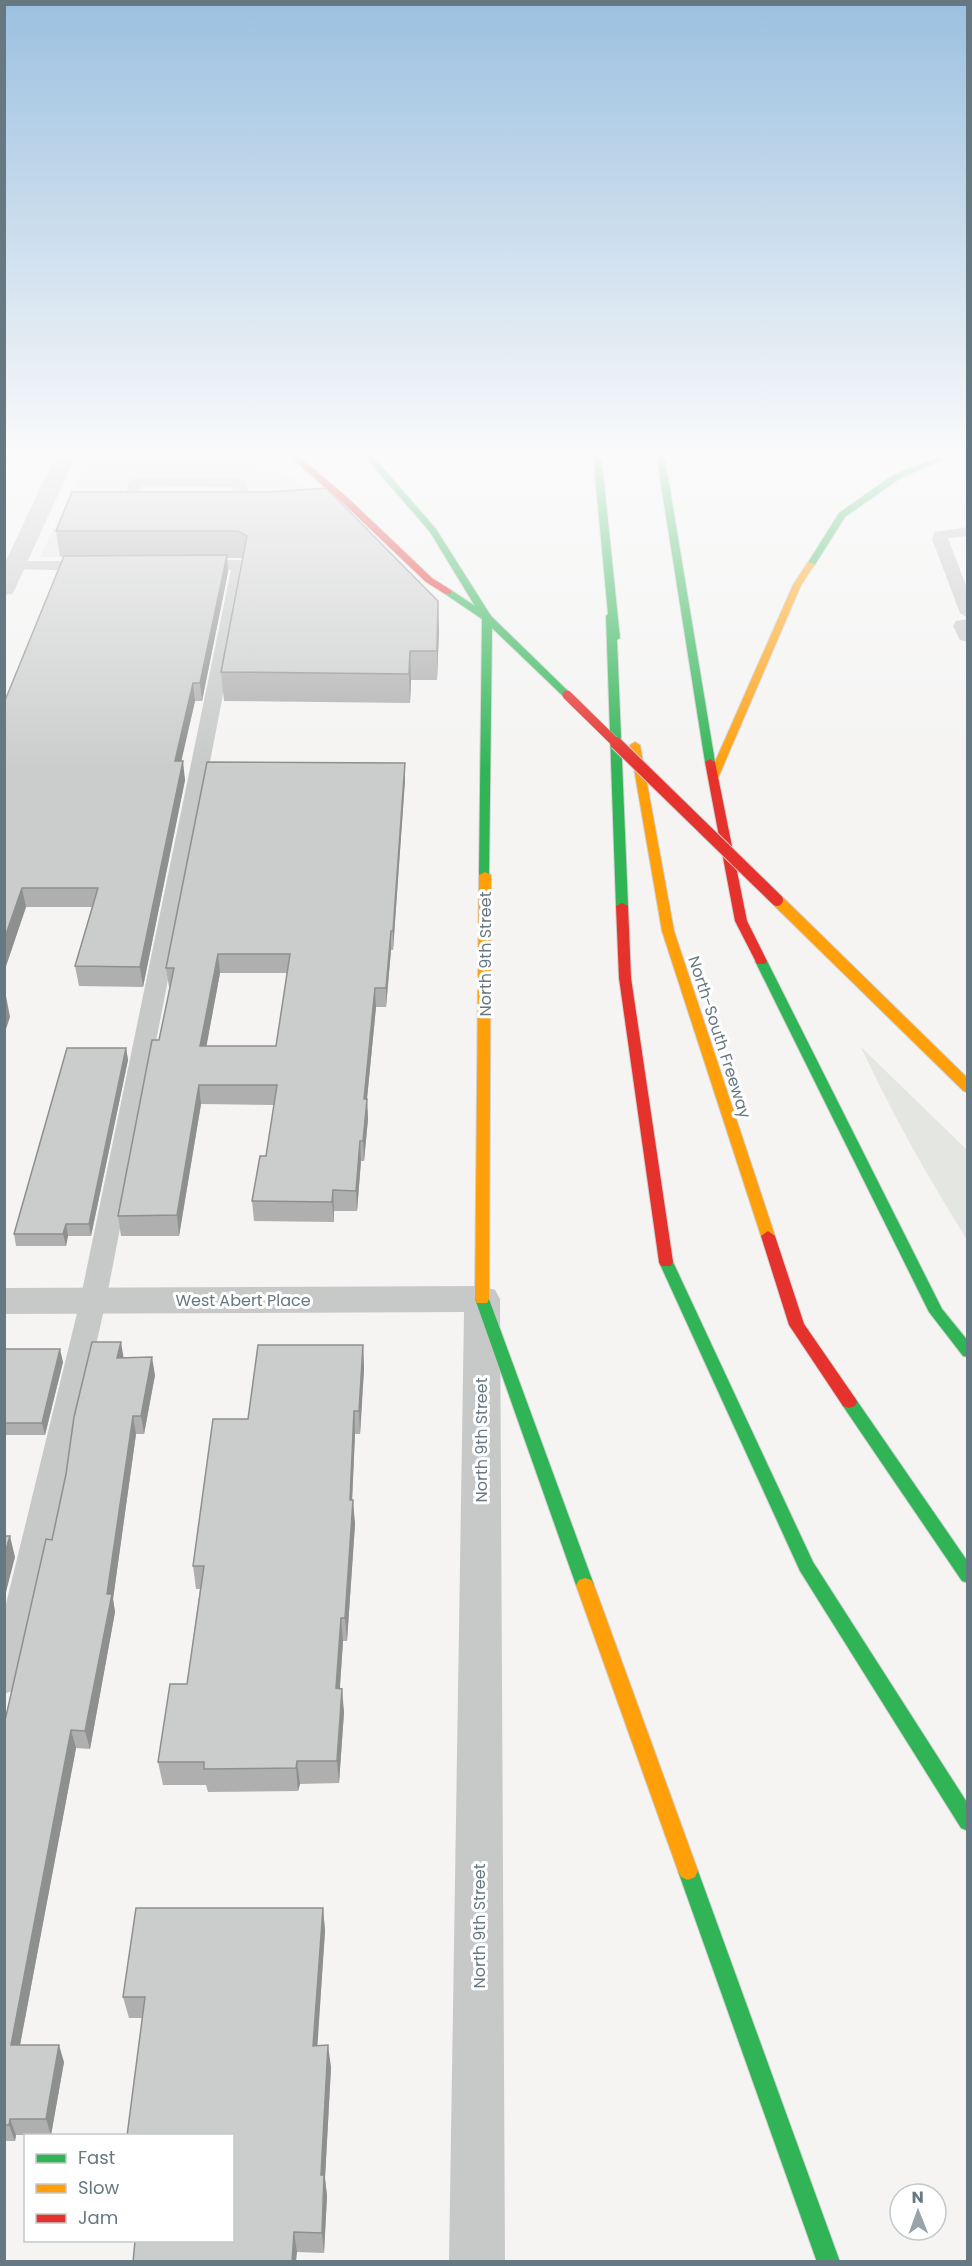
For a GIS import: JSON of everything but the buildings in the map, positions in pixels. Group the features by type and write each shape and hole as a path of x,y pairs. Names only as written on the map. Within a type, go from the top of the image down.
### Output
{"main road":[{"path":"407,559 429,580 487,618 968,1087"},
{"path":"453,559 465,575 487,618"},
{"path":"607,559 612,616 625,978 667,1266 806,1566 968,1822"},
{"path":"677,559 713,778 741,921 936,1312 968,1352"},
{"path":"713,778 797,585 814,559"},
{"path":"612,616 628,709"},
{"name":"North 9th Street","path":"482,1299 487,618"},
{"name":"North-South Freeway","path":"632,733 668,931 797,1324 968,1576"},
{"path":"482,1299 829,2262"}],"street":[{"path":"4,590 19,559"},
{"path":"968,626 964,626 968,635"},
{"name":"West Abert Place","path":"4,1301 482,1299"},
{"name":"North 9th Street","path":"477,2262 482,1299"}],"lane":[{"path":"947,559 968,614"},
{"path":"4,1680 93,1301 240,565 171,565"},
{"path":"16,566 114,566"}],"shaded area":[{"path":"861,1047 967,1150 967,1240 911,1145"}],"traffic: fast":[{"path":"450,559 487,618 485,875"},
{"path":"607,559 615,638"},
{"path":"677,559 710,762"},
{"path":"811,564 814,559"},
{"path":"448,592 487,618 567,695"},
{"path":"611,616 622,906"},
{"path":"761,961 936,1312 968,1352"},
{"path":"666,1262 806,1566 968,1822"},
{"path":"482,1299 585,1585"},
{"path":"849,1402 968,1576"},
{"path":"688,1871 829,2262"}],"traffic: slow":[{"path":"713,778 797,585 811,564"},
{"path":"635,745 668,931 768,1236"},
{"path":"482,1299 485,875"},
{"path":"777,900 968,1087"},
{"path":"585,1585 688,1871"}],"traffic: jam":[{"path":"407,559 429,580 448,592"},
{"path":"567,695 777,900"},
{"path":"710,762 741,921 761,961"},
{"path":"622,906 625,978 666,1262"},
{"path":"768,1236 797,1325 849,1402"}]}
